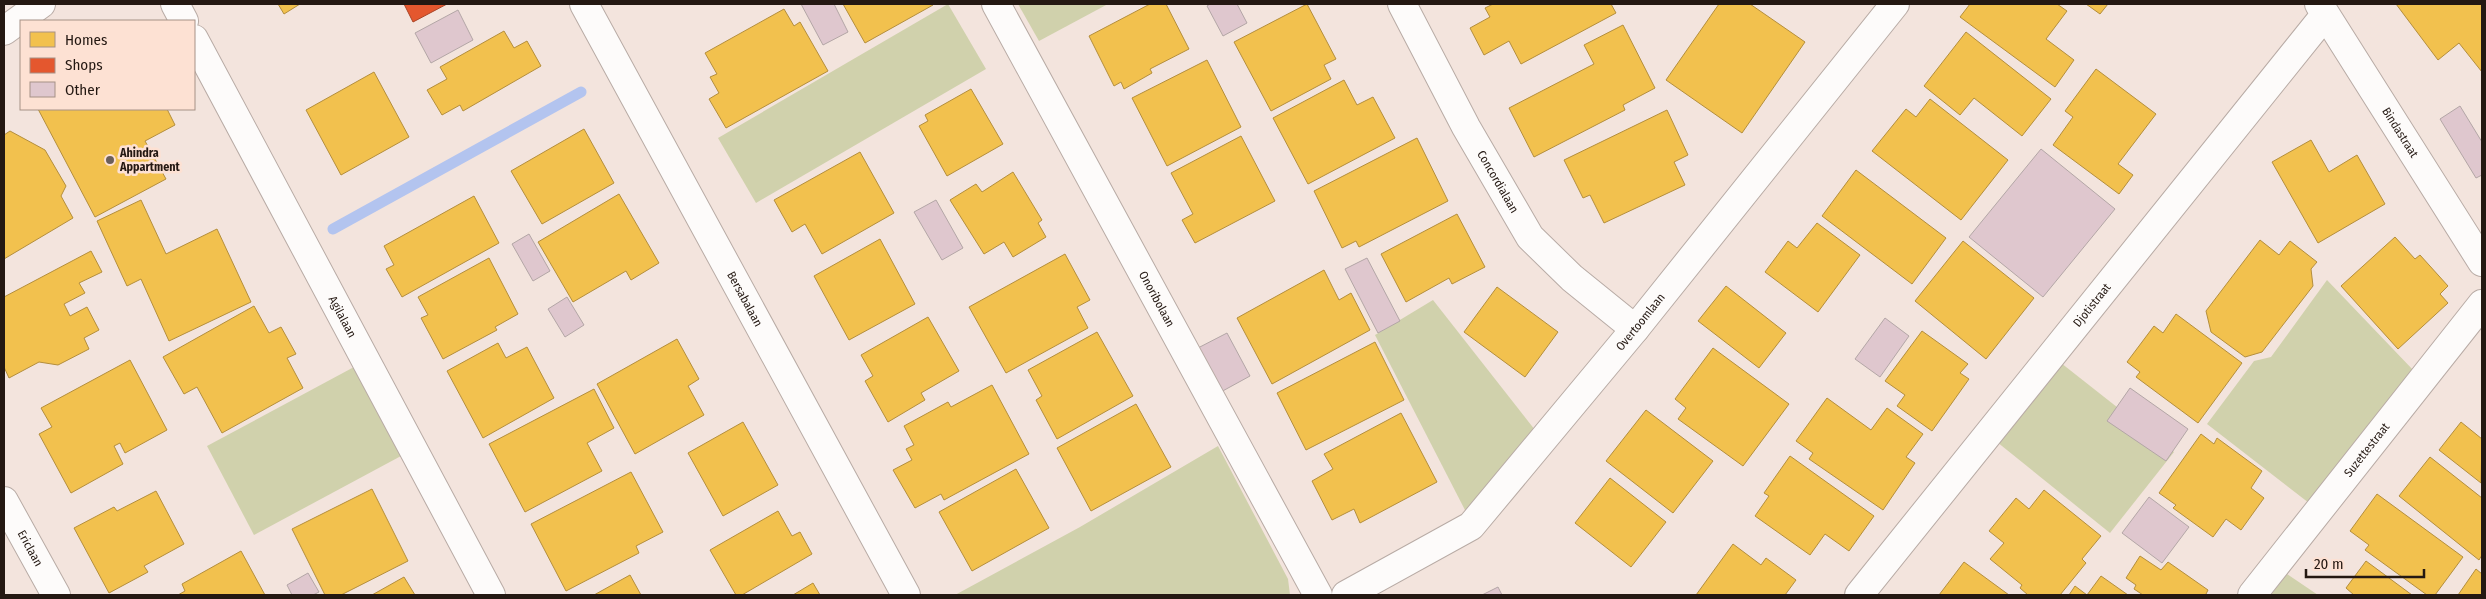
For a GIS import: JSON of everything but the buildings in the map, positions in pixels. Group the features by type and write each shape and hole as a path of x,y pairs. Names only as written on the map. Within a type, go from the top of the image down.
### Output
{"street":[{"path":"4,31 41,4"},
{"path":"175,4 183,20"},
{"name":"Bersabalaan","path":"584,4 906,595"},
{"name":"Onoribolaan","path":"996,4 1318,595"},
{"name":"Concordialaan","path":"1402,4 1466,127 1530,237 1572,278 1635,329"},
{"name":"Overtoomlaan","path":"1346,595 1471,526 1635,329 1895,4"},
{"name":"Bindastraat","path":"2322,9 2482,262"},
{"name":"Djotistraat","path":"1859,595 2322,9"},
{"name":"Agilalaan","path":"195,41 491,595"},
{"name":"Suzettestraat","path":"2252,595 2482,304"},
{"name":"Ericlaan","path":"4,501 56,595"}],"green space":[{"path":"948,4 986,69 756,203 718,138"},
{"path":"1018,4 1108,4 1039,41"},
{"path":"2327,280 2414,371 2309,503 2207,424 2254,361 2271,357"},
{"path":"1433,300 1535,430 1466,512 1375,335"},
{"path":"2061,363 2174,452 2110,533 1997,442"},
{"path":"354,367 401,456 254,535 207,446"},
{"path":"1218,446 1288,579 1290,595 955,595 1080,527"},
{"path":"2287,574 2318,595 2271,595"}],"waterway":[{"path":"333,229 581,92"}],"place":[{"name":"Ahindra Appartment","path":"110,160"}]}
